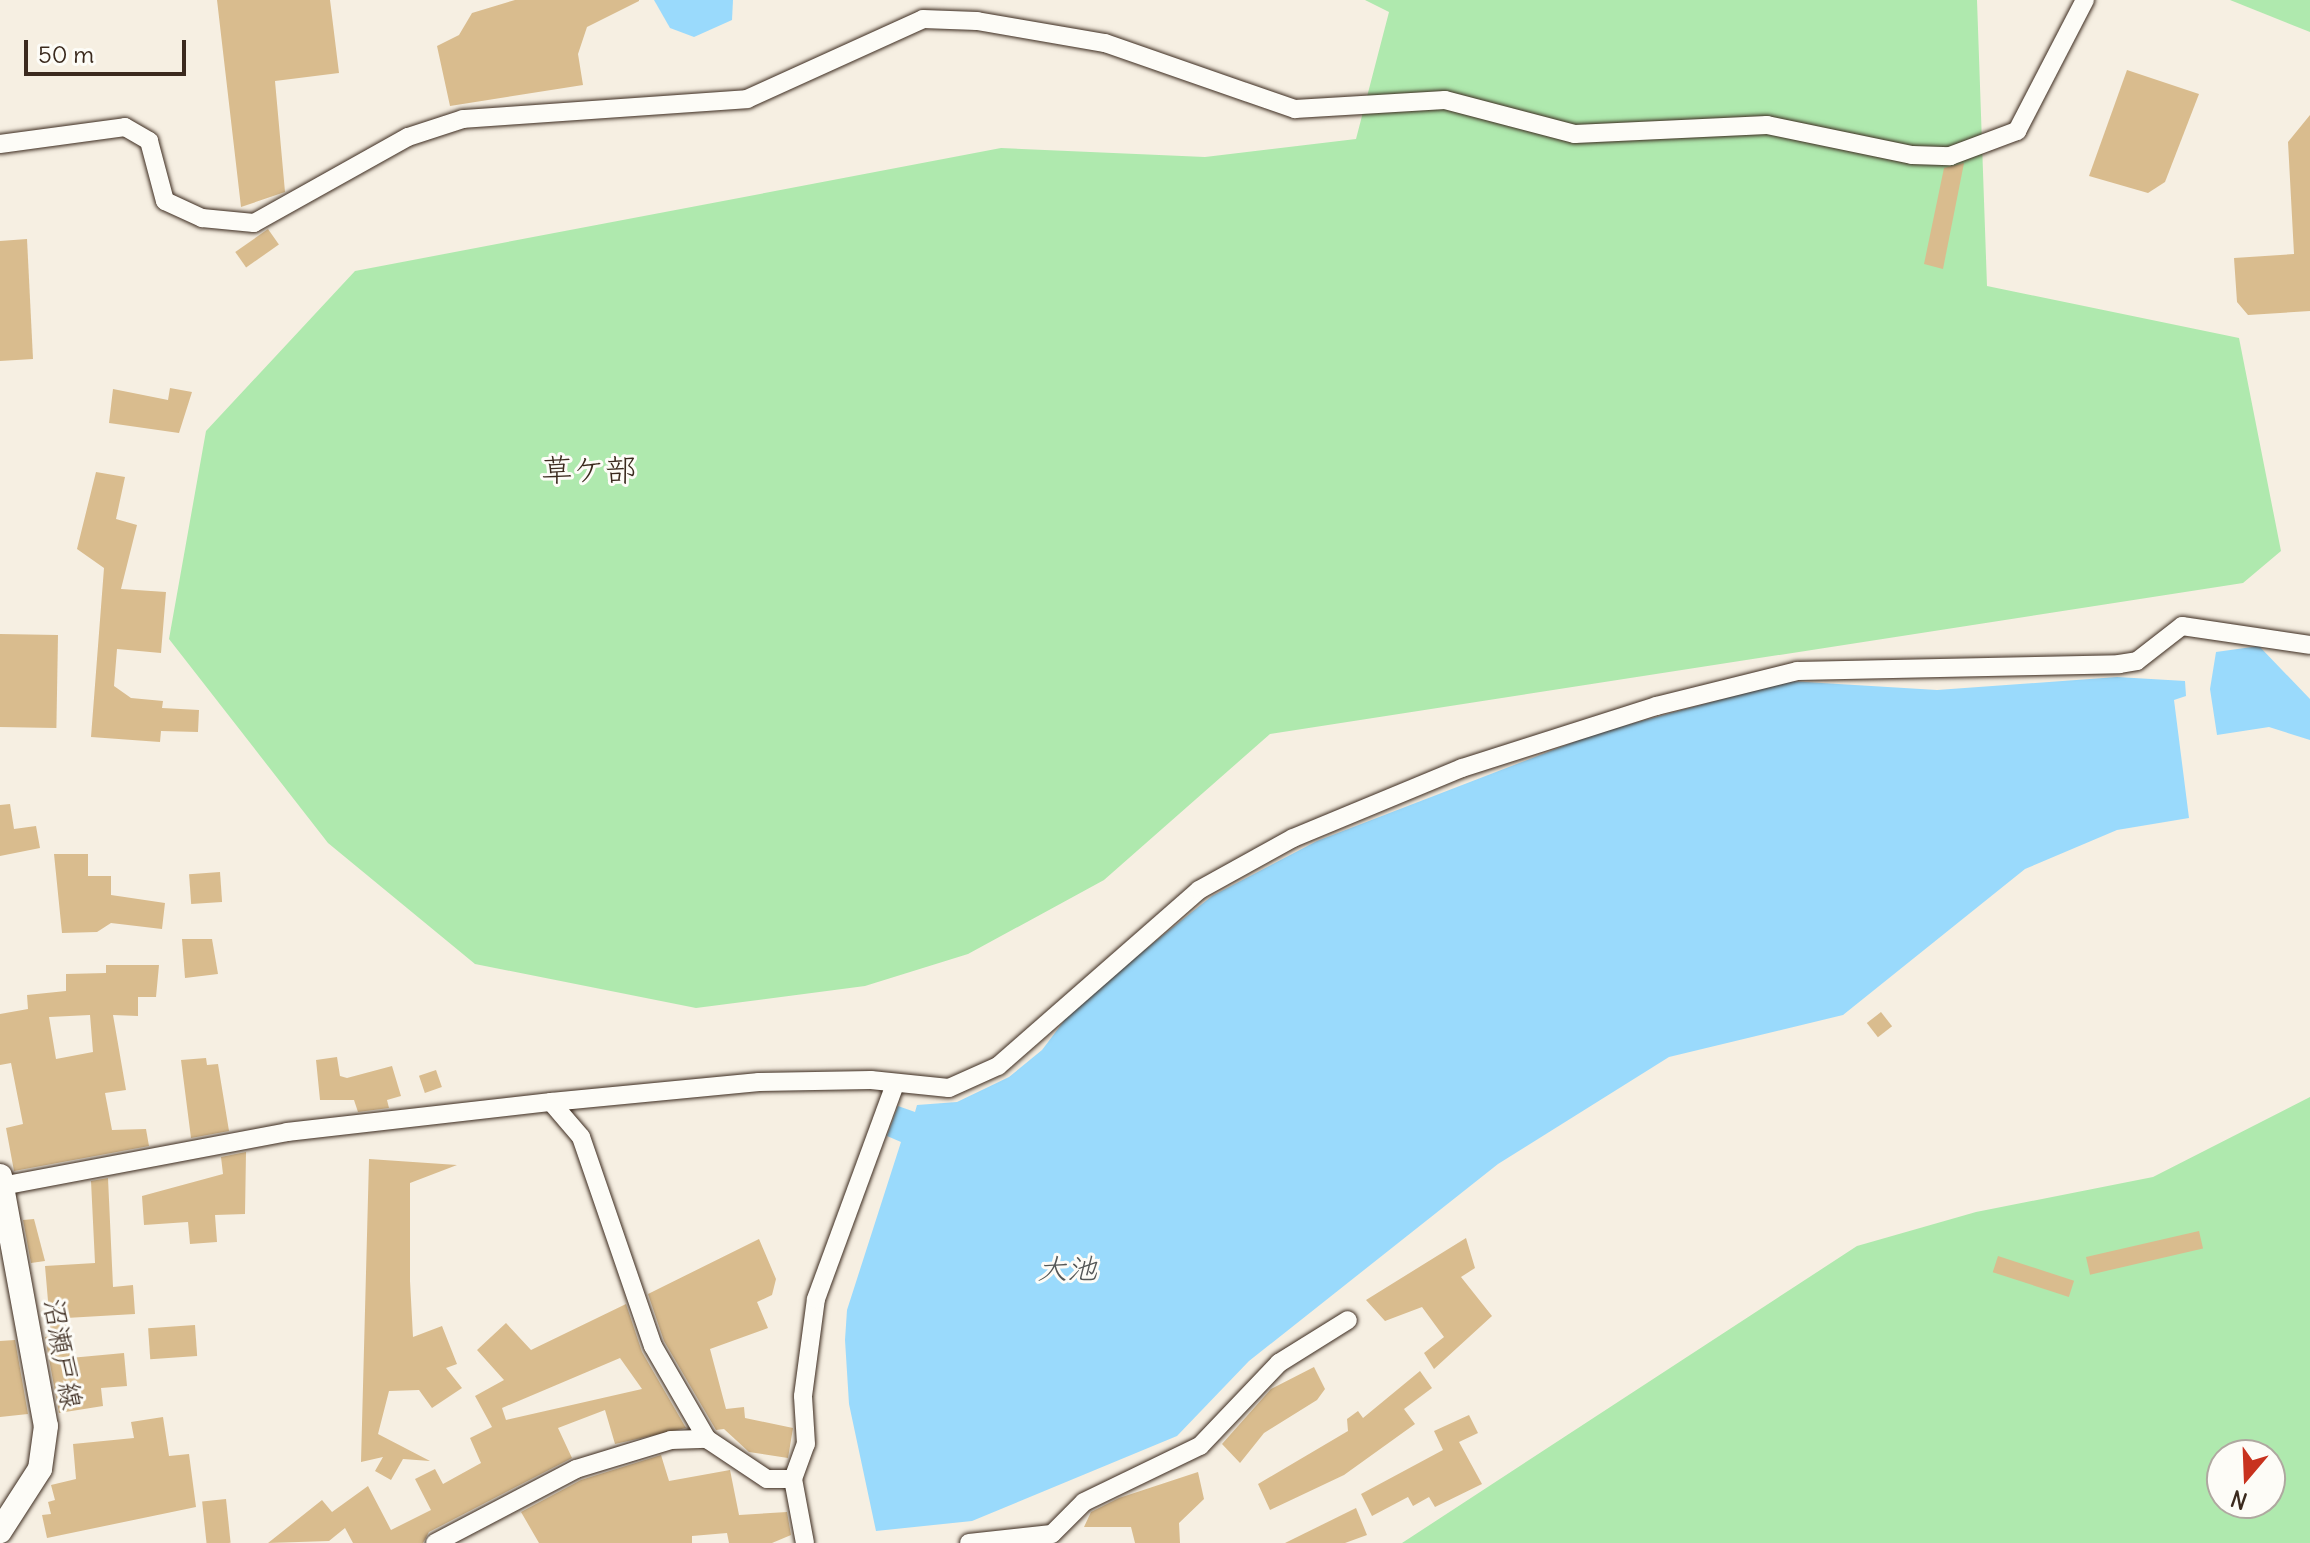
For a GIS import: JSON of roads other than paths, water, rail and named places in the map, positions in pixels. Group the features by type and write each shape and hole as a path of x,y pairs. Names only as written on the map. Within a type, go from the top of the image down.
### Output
{"main road":[{"name":"沼瀬戸線","path":"0,1531 40,1469 46,1426 2,1194"}],"street":[{"path":"0,144 125,127 149,141 165,201 202,218 254,223 408,137 463,119 747,99 923,19 977,21 1105,43 1295,109 1445,100 1575,134 1767,125 1912,155 1950,156 2017,131 2085,0"},
{"path":"2,1194 287,1132 551,1102 759,1082 871,1080 894,1087 949,1088 998,1066 1199,890 1293,838 1462,768 1656,706 1797,671 2119,664 2137,661 2182,626 2310,645"},
{"path":"809,1542 793,1479 806,1444 803,1396 816,1299 894,1087"},
{"path":"551,1102 581,1137 653,1346 707,1439 767,1479 793,1479"},
{"path":"969,1543 1052,1534 1084,1502 1200,1446 1279,1363 1348,1320"},
{"path":"435,1543 576,1469 671,1440 707,1439"}],"water":[{"path":"654,0 733,0 732,20 694,37 670,28"},
{"path":"2259,646 2310,699 2310,740 2269,727 2217,735 2210,689 2216,652"},
{"name":"大池","path":"2117,677 2185,681 2186,696 2174,700 2189,818 2117,830 2025,869 1843,1015 1669,1057 1498,1164 1249,1361 1177,1436 972,1521 876,1531 849,1404 845,1340 847,1310 901,1142 887,1136 898,1106 915,1112 917,1105 957,1102 1009,1077 1042,1050 1076,1005 1212,896 1317,841 1597,733 1789,681 1937,690"}],"district":[{"name":"草ケ部","path":"589,470"}]}
